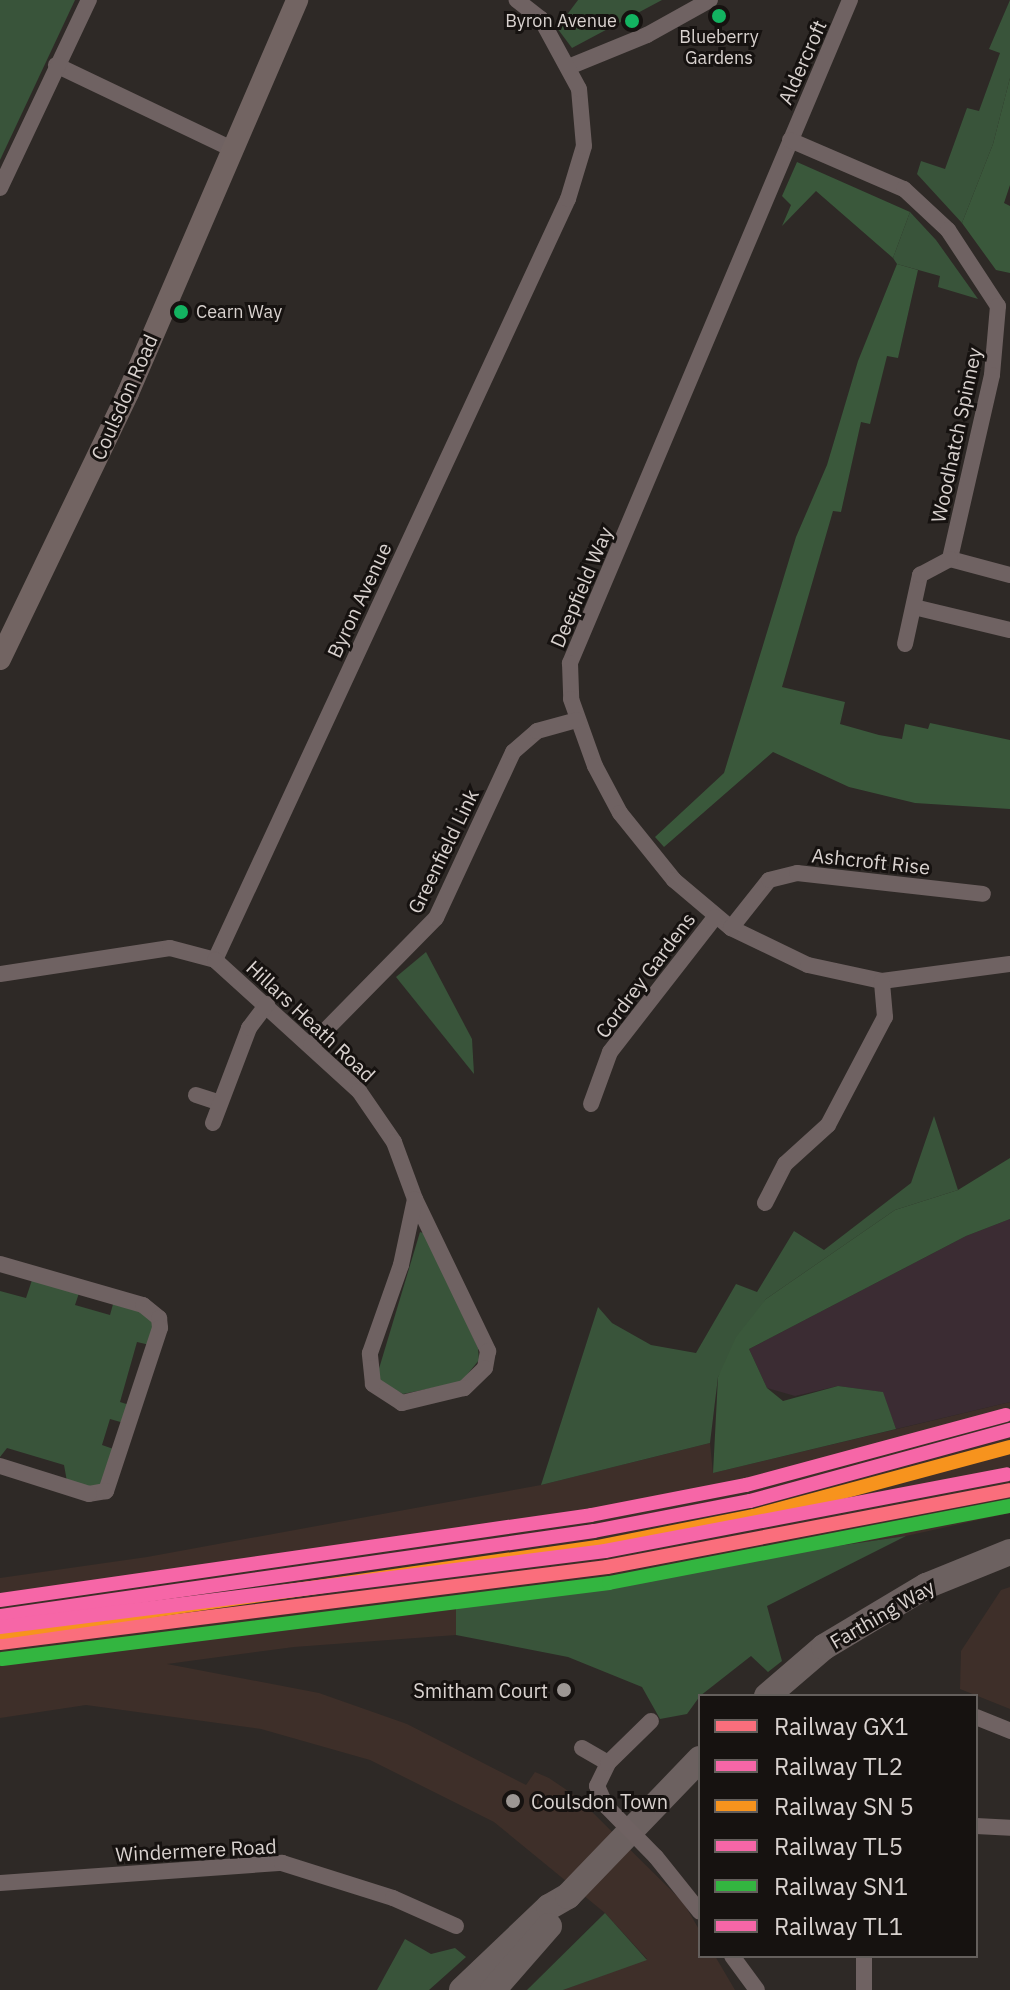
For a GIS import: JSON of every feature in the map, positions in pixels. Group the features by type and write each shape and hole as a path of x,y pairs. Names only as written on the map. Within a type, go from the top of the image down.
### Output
{"highway":[{"name":"Farthing Way","path":"769,1694 824,1647 926,1586 1010,1552"},
{"path":"462,1990 549,1907 568,1896 698,1761"},
{"path":"493,1990 559,1915 568,1896"}],"main road":[{"name":"Coulsdon Road","path":"0,659 128,393 297,0"}],"street":[{"path":"0,188 89,0"},
{"name":"Byron Avenue","path":"215,960 568,199 584,146 579,89 571,66 541,19 517,0"},
{"path":"571,66 647,35 710,0"},
{"name":"Aldercroft","path":"790,140 850,0"},
{"path":"56,65 232,149"},
{"name":"Woodhatch Spinney","path":"790,140 904,189 948,230 998,306 992,375 950,559"},
{"name":"Deepfield Way","path":"790,140 570,663 577,720 620,813 674,880 731,928 808,965 882,981 1010,964"},
{"path":"905,644 920,575 950,559 1010,575"},
{"path":"914,607 1010,630"},
{"name":"Greenfield Link","path":"311,1045 436,918 513,752 537,731 577,720"},
{"name":"Ashcroft Rise","path":"731,928 769,880 797,873 983,894"},
{"name":"Cordrey Gardens","path":"591,1104 610,1052 715,917"},
{"name":"Hillars Heath Road","path":"0,974 170,948 215,960 267,1004 359,1091 394,1142 415,1199 488,1351 485,1368 464,1388 402,1403 373,1384 370,1353 401,1265 415,1199"},
{"path":"765,1203 785,1164 828,1125 885,1017 882,981"},
{"path":"213,1123 218,1102 249,1028 267,1004"},
{"path":"196,1095 218,1102"},
{"path":"0,1264 143,1305 159,1318 160,1328 106,1491 89,1494 0,1466"},
{"path":"978,1718 1010,1731"},
{"path":"651,1721 608,1763 597,1786 606,1806 656,1857 698,1910"},
{"path":"582,1748 608,1763"},
{"path":"978,1826 1010,1828"},
{"name":"Windermere Road","path":"0,1883 282,1863 393,1898 430,1924 456,1926"},
{"path":"733,1958 757,1990"},
{"path":"864,1958 864,1990"}],"shaded area":[{"path":"1010,1219 1010,1402 896,1429 882,1392 838,1386 795,1396 767,1388 749,1349 966,1236"},
{"path":"1010,1402 1010,1513 906,1536 456,1602 456,1635 294,1647 167,1664 319,1693 407,1724 526,1785 535,1772 549,1778 577,1797 683,1902 698,1928 698,1958 716,1958 735,1990 563,1990 647,1959 605,1913 494,1822 370,1760 261,1729 86,1705 0,1718 0,1578 147,1557 541,1485 710,1443 713,1473"},
{"path":"1010,1587 1010,1709 960,1689 961,1651 1001,1590"}],"green space":[{"path":"0,0 75,0 0,160"},
{"path":"578,0 662,0 572,48 557,28"},
{"path":"1010,0 1010,78 993,144 962,223 917,174 921,161 945,169 967,108 979,111 1000,53 989,49"},
{"path":"1010,78 1010,185 1004,203 1010,206 1010,273 996,270 962,223 993,144"},
{"path":"797,162 910,212 893,258 816,191 782,226 791,205 782,196"},
{"path":"910,212 936,240 978,299 938,287 940,276 897,264 893,258"},
{"path":"897,264 918,270 898,358 887,356 870,424 861,422 841,512 833,511 782,687 845,702 840,724 879,735 902,739 905,724 928,729 930,723 1010,740 1010,809 915,803 849,787 773,752 664,847 655,837 724,773 796,537 827,465 858,361"},
{"path":"426,952 472,1039 474,1074 396,977"},
{"path":"934,1116 958,1190 895,1210 766,1299 718,1377 710,1443 541,1485 598,1307 612,1323 651,1345 696,1353 736,1284 757,1292 794,1231 824,1250 911,1183"},
{"path":"1010,1158 1010,1219 966,1236 749,1349 767,1388 783,1401 838,1386 883,1392 896,1429 713,1473 718,1377 736,1337 766,1299 895,1210 958,1190"},
{"path":"420,1232 426,1234 478,1348 479,1360 461,1382 403,1394 381,1382 378,1372"},
{"path":"34,1274 81,1287 75,1305 110,1315 115,1297 153,1312 154,1346 137,1342 120,1402 136,1407 131,1425 110,1419 102,1445 122,1452 106,1491 68,1487 64,1465 7,1448 0,1457 0,1291 26,1298"},
{"path":"906,1536 767,1606 782,1661 768,1672 751,1656 703,1694 698,1694 687,1714 660,1719 642,1687 568,1657 456,1635 456,1602"},
{"path":"605,1913 647,1960 563,1990 527,1990"},
{"path":"405,1939 431,1954 455,1948 466,1957 429,1990 377,1990"}],"rail line":[{"name":"TL5","path":"0,1600 591,1515 746,1485 1006,1415"},
{"name":"TL2","path":"0,1616 594,1531 750,1501 1010,1430"},
{"name":"TL1","path":"0,1627 605,1551 1007,1474"},
{"name":"GX1","path":"0,1643 607,1567 1010,1490"},
{"name":"SN1","path":"2,1659 609,1583 1010,1506"}],"transit line":[{"path":"2,1632 597,1547 754,1516 1010,1447"}],"place":[{"name":"Blueberry Gardens","path":"719,16"},
{"name":"Byron Avenue","path":"632,21"},
{"name":"Cearn Way","path":"181,312"},
{"name":"Smitham Court","path":"564,1690"},
{"name":"Coulsdon Town","path":"513,1801"}]}
